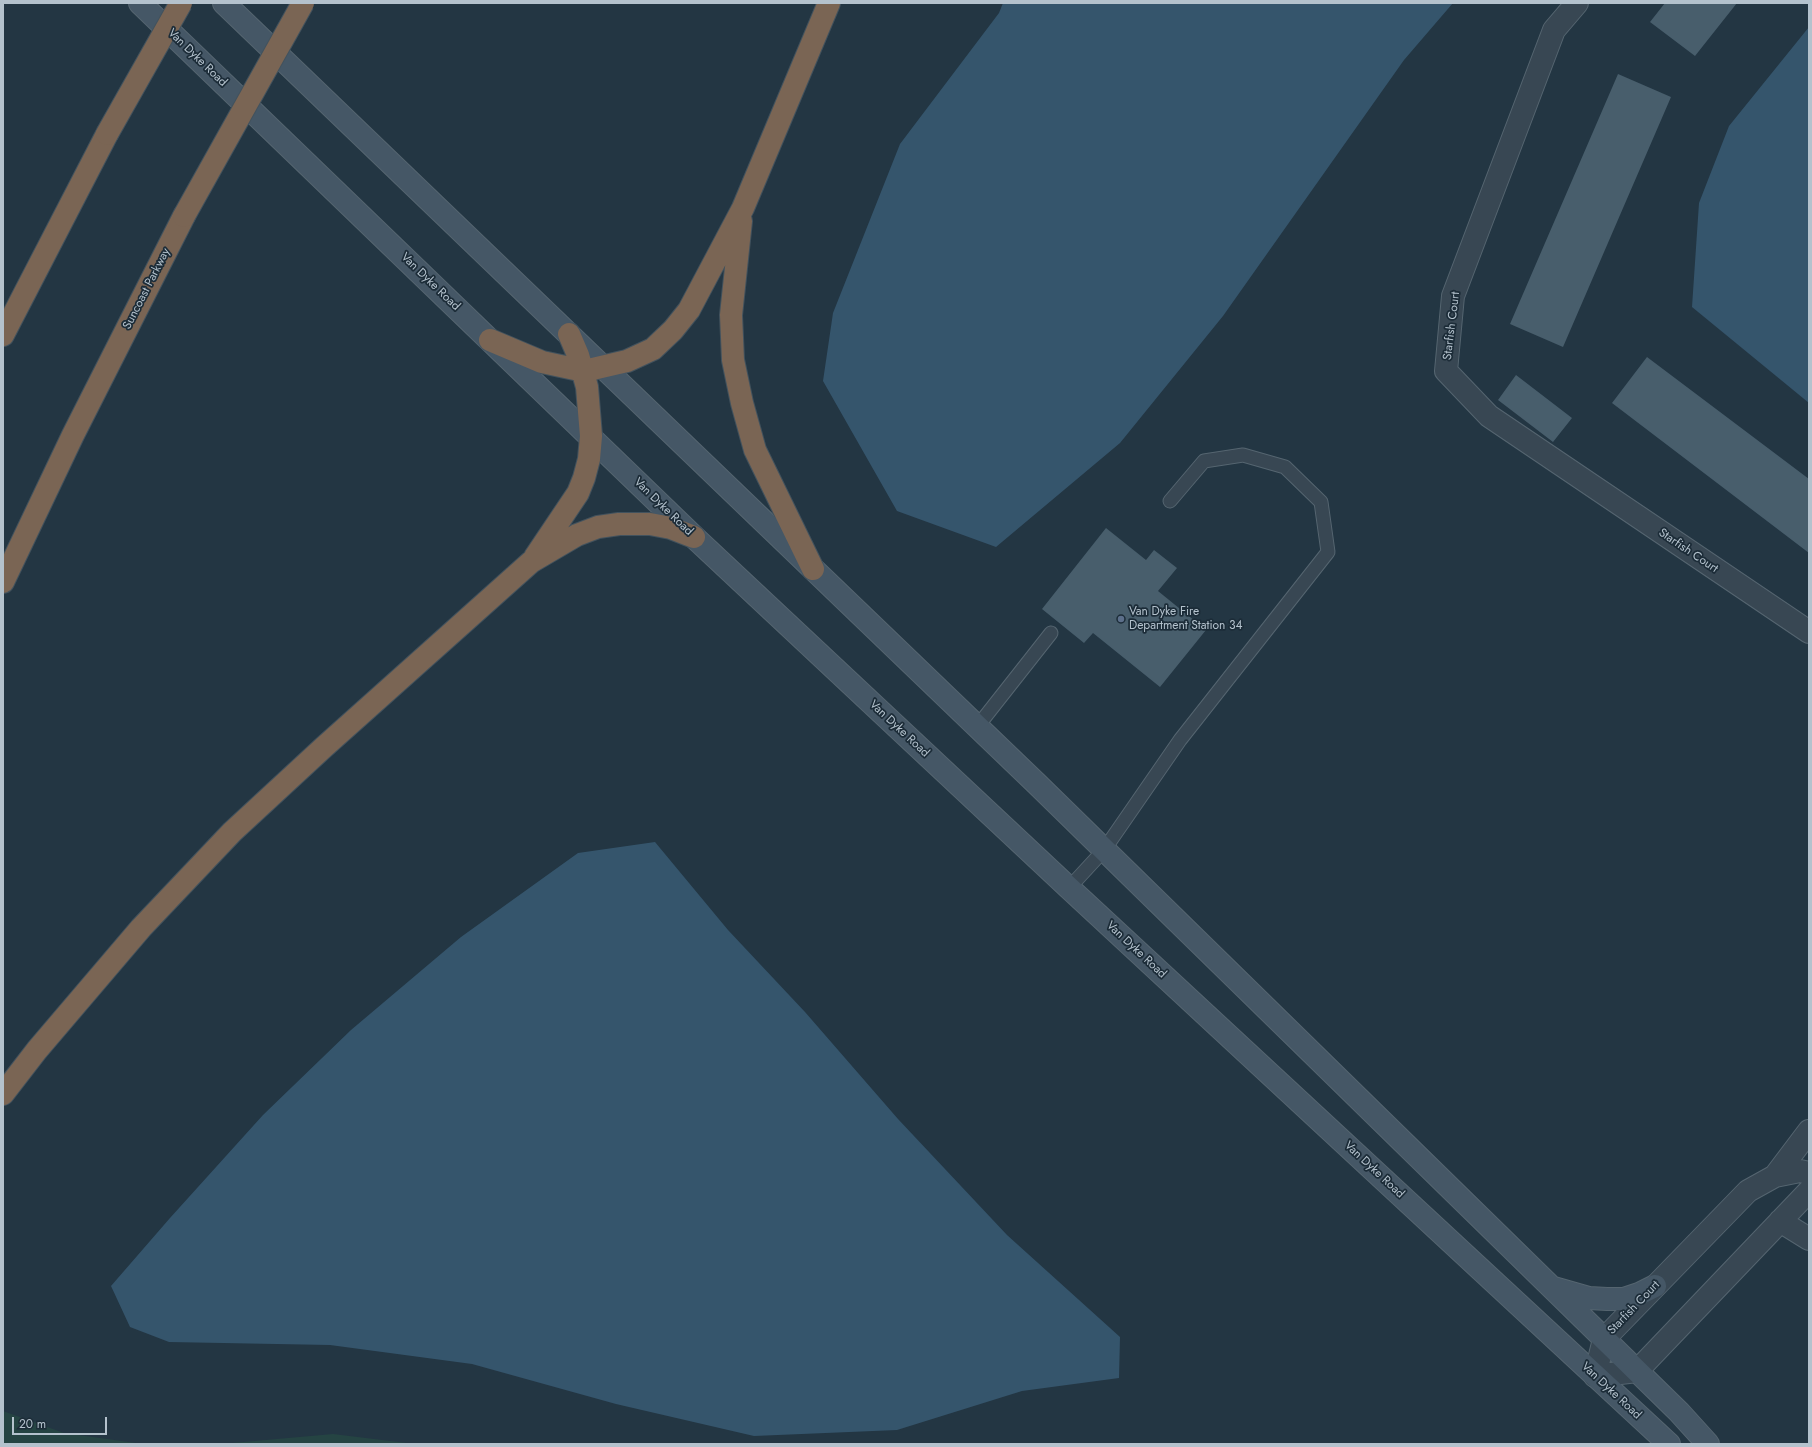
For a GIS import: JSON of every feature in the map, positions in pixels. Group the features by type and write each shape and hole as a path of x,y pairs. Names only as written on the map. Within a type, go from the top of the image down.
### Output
{"highway":[{"path":"3,335 107,134 181,3"},
{"name":"Suncoast Parkway","path":"3,582 73,436 184,216 303,3"},
{"path":"490,340 542,362 594,369 627,361 652,349 673,330 689,310 743,208 829,3"},
{"path":"743,208 732,307 733,360 742,403 755,450 813,569"},
{"path":"531,562 578,493 584,478 589,459 591,438 590,411 594,369"},
{"path":"3,1094 37,1050 141,928 232,832 324,747 531,562 577,535 598,527 618,524 650,524 671,528 694,537"}],"main road":[{"name":"Van Dyke Road","path":"140,3 694,537 1069,888 1669,1444"},
{"path":"224,3 569,334 594,369 813,569 1104,850 1679,1412 1708,1444"},
{"path":"1551,1288 1589,1298 1607,1300 1624,1299 1655,1286"}],"street":[{"name":"Starfish Court","path":"1577,3 1554,30 1453,296 1446,371 1489,416 1809,632"},
{"path":"1775,1176 1809,1131"},
{"name":"Starfish Court","path":"1595,1376 1604,1339 1748,1191 1775,1176 1800,1171 1809,1173"},
{"path":"1595,1376 1637,1371 1809,1191"},
{"path":"1780,1221 1809,1239"}],"lane":[{"path":"1069,888 1104,850 1180,740 1328,552 1321,502 1285,467 1243,455 1204,461 1170,501"},
{"path":"977,727 1051,633"}],"green space":[{"path":"3,1411 64,1433 143,1444 3,1444"},
{"path":"333,1434 415,1444 221,1444"}],"water":[{"path":"1003,3 1453,3 1404,60 1223,316 1120,443 996,547 897,511 823,381 833,313 900,144 999,13"},
{"path":"1809,27 1809,403 1692,307 1699,203 1729,126"},
{"path":"655,842 728,930 805,1012 898,1119 1007,1235 1120,1337 1119,1378 1022,1391 897,1430 754,1436 616,1404 472,1364 330,1345 169,1342 130,1327 111,1286 263,1115 351,1030 461,937 578,853"}],"building":[{"path":"1665,3 1737,3 1695,56 1650,22"},
{"path":"1618,74 1671,97 1563,347 1510,324"},
{"path":"1647,357 1809,479 1809,553 1612,403"},
{"path":"1516,375 1572,418 1553,442 1498,400"},
{"path":"1106,528 1146,560 1154,550 1177,568 1158,591 1206,630 1160,687 1093,633 1084,643 1042,609"}],"place":[{"name":"Van Dyke Fire Department Station 34","path":"1121,619"}]}
